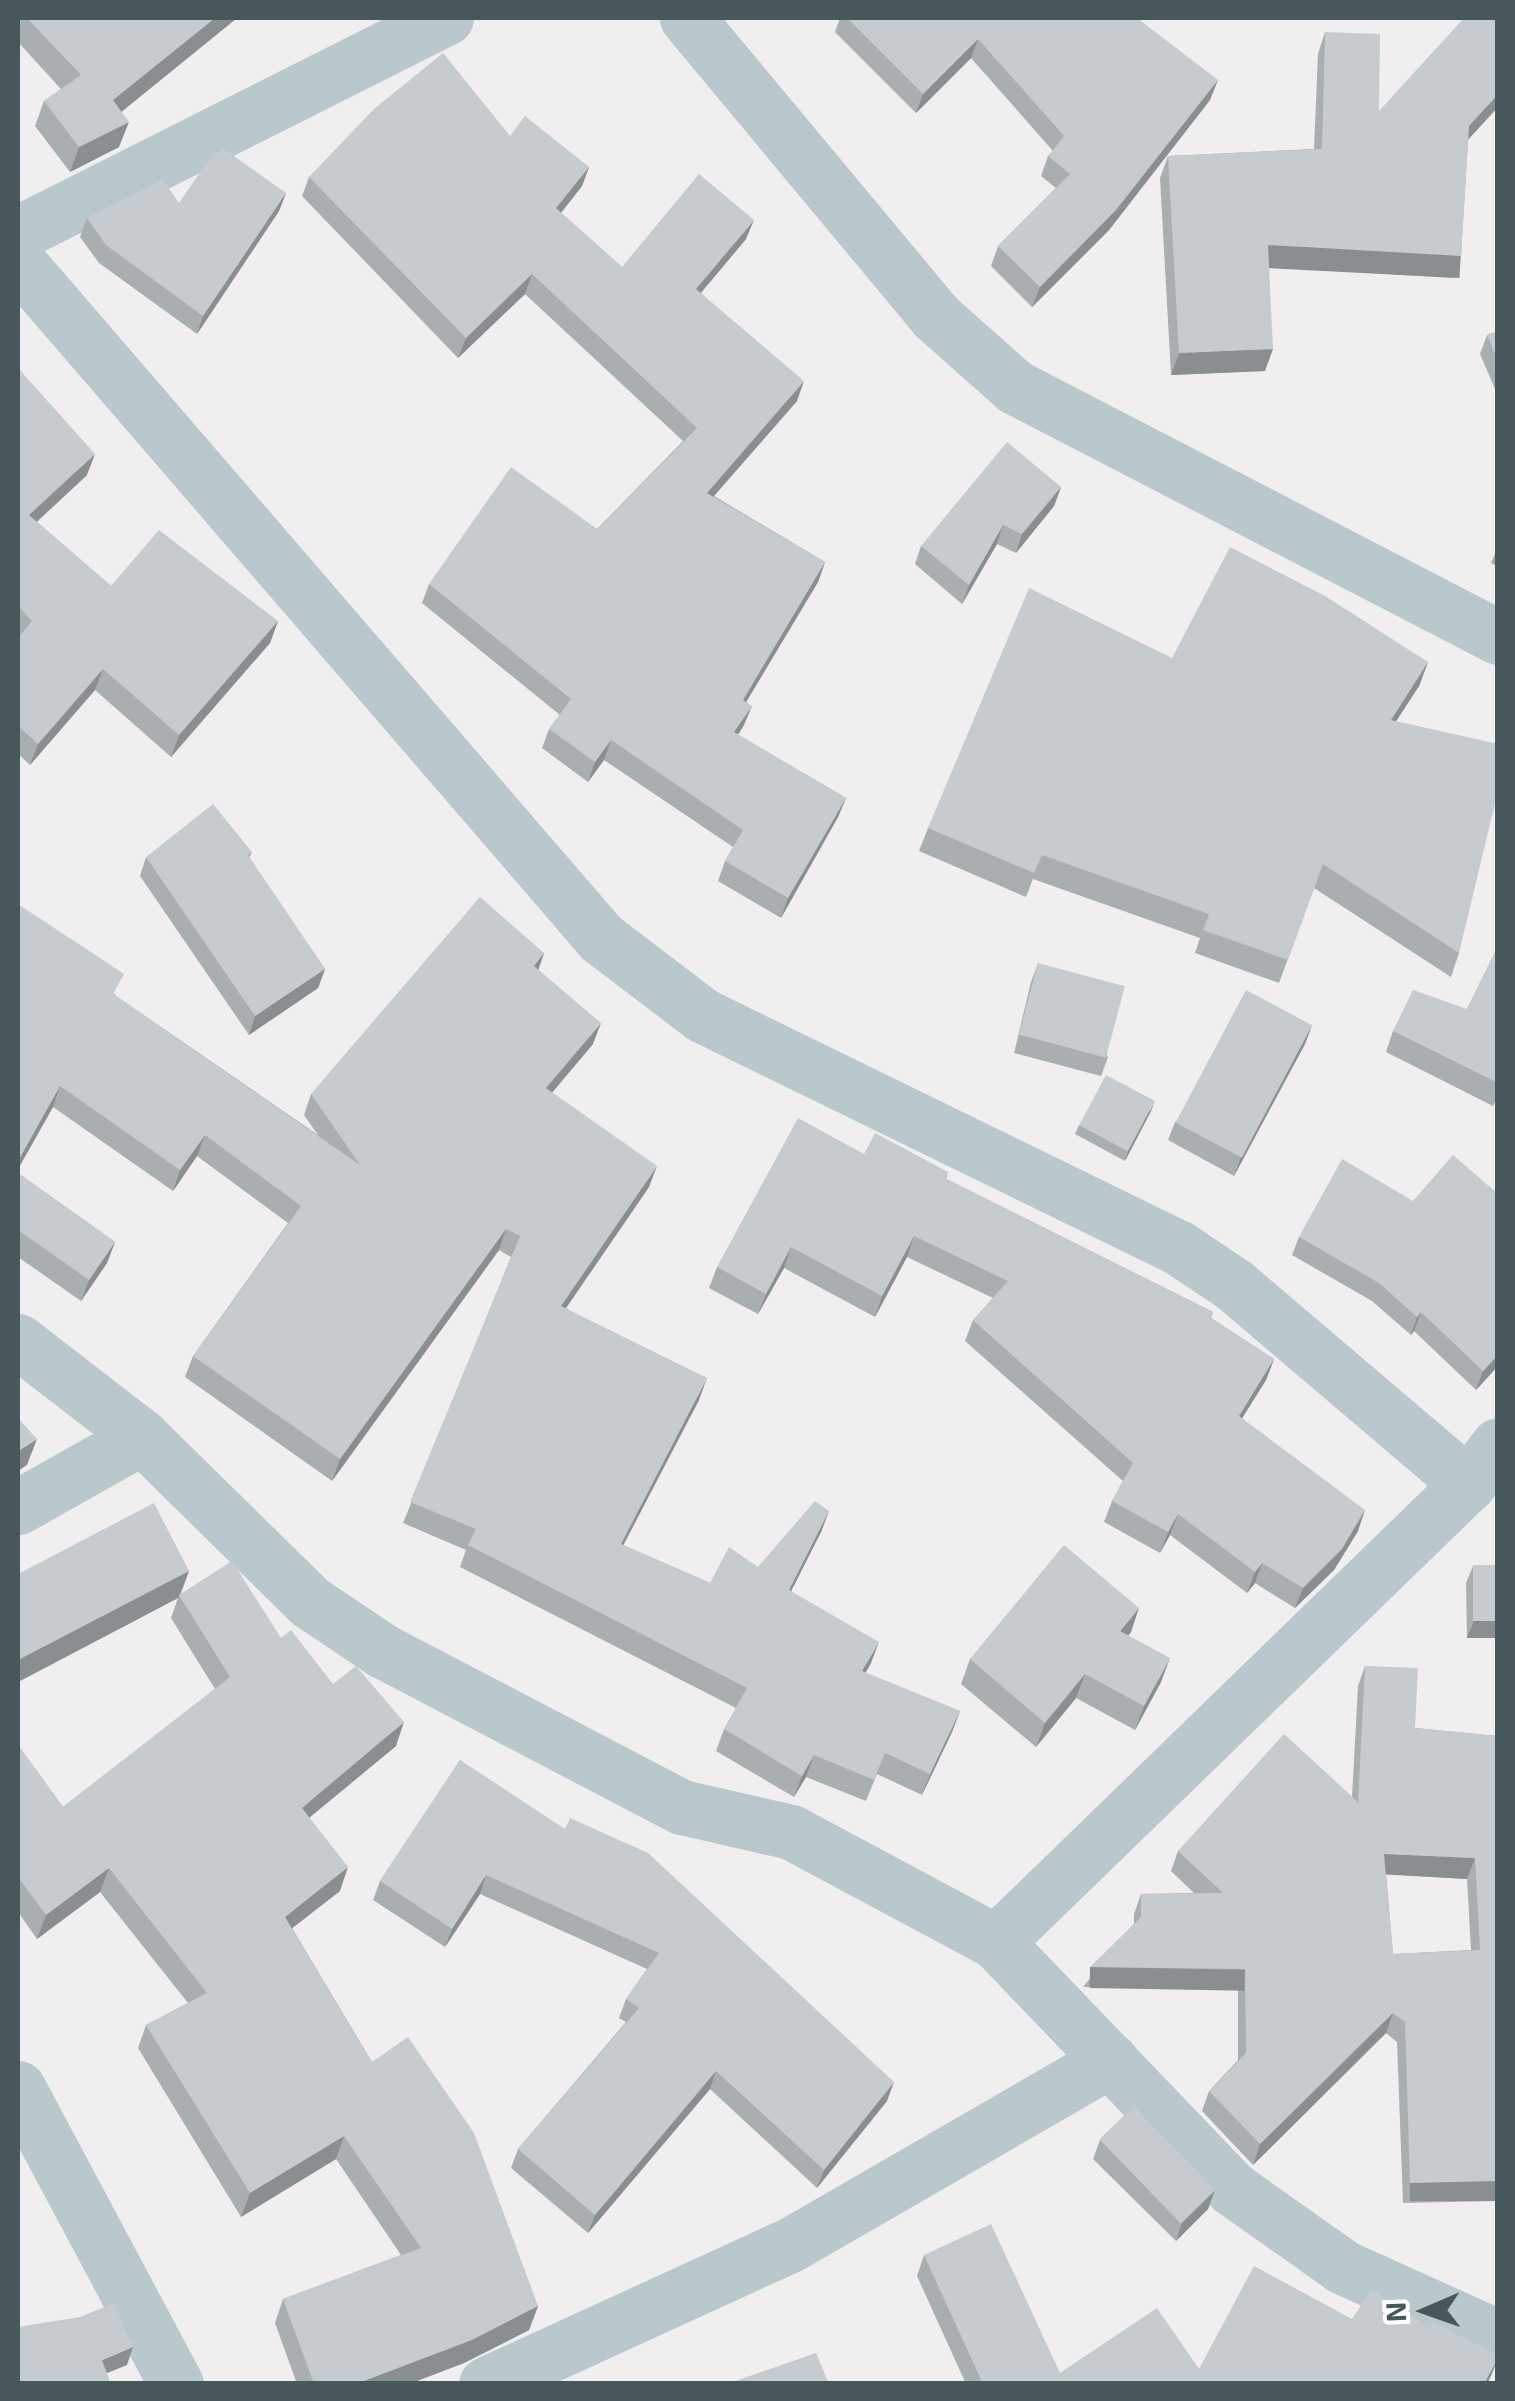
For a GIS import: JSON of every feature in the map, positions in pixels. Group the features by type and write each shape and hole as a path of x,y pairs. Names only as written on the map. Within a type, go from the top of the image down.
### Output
{"street":[{"path":"18,232 446,18"},
{"path":"688,18 935,316 1015,387 1498,637"},
{"path":"18,262 601,938 702,1015 1179,1248 1483,1465 996,1942"},
{"path":"18,1341 142,1437 310,1602 382,1651 682,1807 791,1832 996,1942 1233,2189 1343,2266 1498,2337"},
{"path":"18,1507 142,1437"},
{"path":"486,2384 790,2245 1111,2060"},
{"path":"18,2088 176,2384"}],"building":[{"path":"27,18 215,18 113,100 129,122 79,147 44,101 81,75"},
{"path":"847,18 1137,18 1218,80 1116,210 1040,287 998,246 1070,174 1048,156 1064,136 978,39 923,94"},
{"path":"1464,18 1498,18 1498,94 1469,126 1461,256 1268,245 1273,349 1179,353 1168,156 1322,149 1325,32 1380,34 1379,111"},
{"path":"443,53 510,136 525,116 589,167 556,208 622,267 699,174 754,220 696,289 804,381 707,493 825,562 743,700 752,706 734,732 846,798 788,898 725,861 743,830 611,740 595,762 549,729 571,699 429,584 511,467 597,529 697,428 532,274 466,338 309,177 374,109"},
{"path":"224,149 286,193 203,316 106,245 87,218 163,180 179,203 212,155"},
{"path":"1498,331 1498,361 1487,335"},
{"path":"18,368 95,454 29,515 111,586 159,530 278,621 179,735 103,669 38,744 18,726 18,638 32,621 18,606"},
{"path":"1007,442 1061,487 1022,534 1003,525 969,585 921,546"},
{"path":"1230,547 1325,596 1428,662 1391,720 1498,744 1498,791 1459,953 1323,864 1288,960 1203,930 1209,914 1042,855 1034,873 928,828 1029,588 1172,658"},
{"path":"213,804 252,852 248,855 325,969 255,1016 146,857"},
{"path":"480,897 544,953 534,966 601,1023 546,1088 657,1166 561,1306 707,1378 621,1544 710,1583 729,1547 758,1567 815,1501 829,1511 789,1590 879,1642 862,1671 960,1711 930,1774 885,1753 874,1780 814,1755 802,1776 724,1729 747,1688 468,1545 476,1529 410,1502 520,1236 506,1229 340,1459 193,1356 301,1206 205,1135 180,1170 60,1086 18,1161 18,904 124,974 113,994 360,1165 311,1094"},
{"path":"1498,946 1498,1083 1393,1031 1413,990 1467,1009"},
{"path":"1038,963 1125,986 1106,1058 1019,1034"},
{"path":"1246,990 1312,1025 1242,1158 1176,1122"},
{"path":"1106,1075 1155,1101 1128,1151 1079,1125"},
{"path":"798,1118 864,1154 875,1133 948,1172 945,1178 1213,1312 1210,1318 1274,1359 1239,1416 1365,1510 1342,1549 1303,1588 1262,1563 1255,1572 1178,1514 1168,1532 1112,1501 1133,1463 973,1320 1008,1281 914,1236 882,1296 791,1247 766,1294 717,1267"},
{"path":"1453,1155 1498,1194 1498,1355 1483,1371 1421,1312 1417,1317 1379,1283 1299,1237 1342,1159 1413,1201"},
{"path":"18,1173 115,1242 89,1280 18,1230"},
{"path":"18,1418 37,1439 18,1451"},
{"path":"154,1503 189,1571 18,1660 18,1574"},
{"path":"1064,1545 1139,1608 1120,1631 1170,1658 1144,1706 1085,1674 1045,1723 970,1659"},
{"path":"232,1561 281,1638 291,1630 333,1684 356,1666 404,1722 302,1808 348,1867 285,1917 372,2062 408,2037 474,2133 538,2306 472,2340 356,2384 314,2384 283,2299 421,2248 344,2136 250,2193 146,2025 207,1993 109,1868 46,1915 18,1877 18,1745 63,1807 230,1677 179,1595"},
{"path":"1473,1565 1498,1565 1498,1621 1473,1621"},
{"path":"1365,1666 1418,1668 1415,1728 1498,1736 1498,2181 1410,2183 1405,2022 1393,2013 1260,2144 1209,2091 1246,2053 1245,1969 1090,1967 1141,1917 1141,1894 1223,1893 1178,1851 1284,1734 1358,1802","holes":["1384,1854 1475,1858 1480,1950 1393,1954"]},
{"path":"460,1760 565,1829 570,1818 648,1853 894,2082 824,2170 716,2071 595,2215 518,2149 639,2008 626,1999 659,1953 486,1875 452,1929 380,1881"},
{"path":"1134,2106 1215,2190 1181,2224 1099,2139"},
{"path":"991,2224 1060,2373 1157,2308 1199,2369 1254,2266 1352,2319 1371,2290 1430,2328 1433,2322 1498,2358 1484,2384 983,2384 924,2255"},
{"path":"114,2303 133,2347 102,2360 111,2384 18,2384 18,2327 80,2317"},
{"path":"816,2353 829,2384 727,2384"}]}
